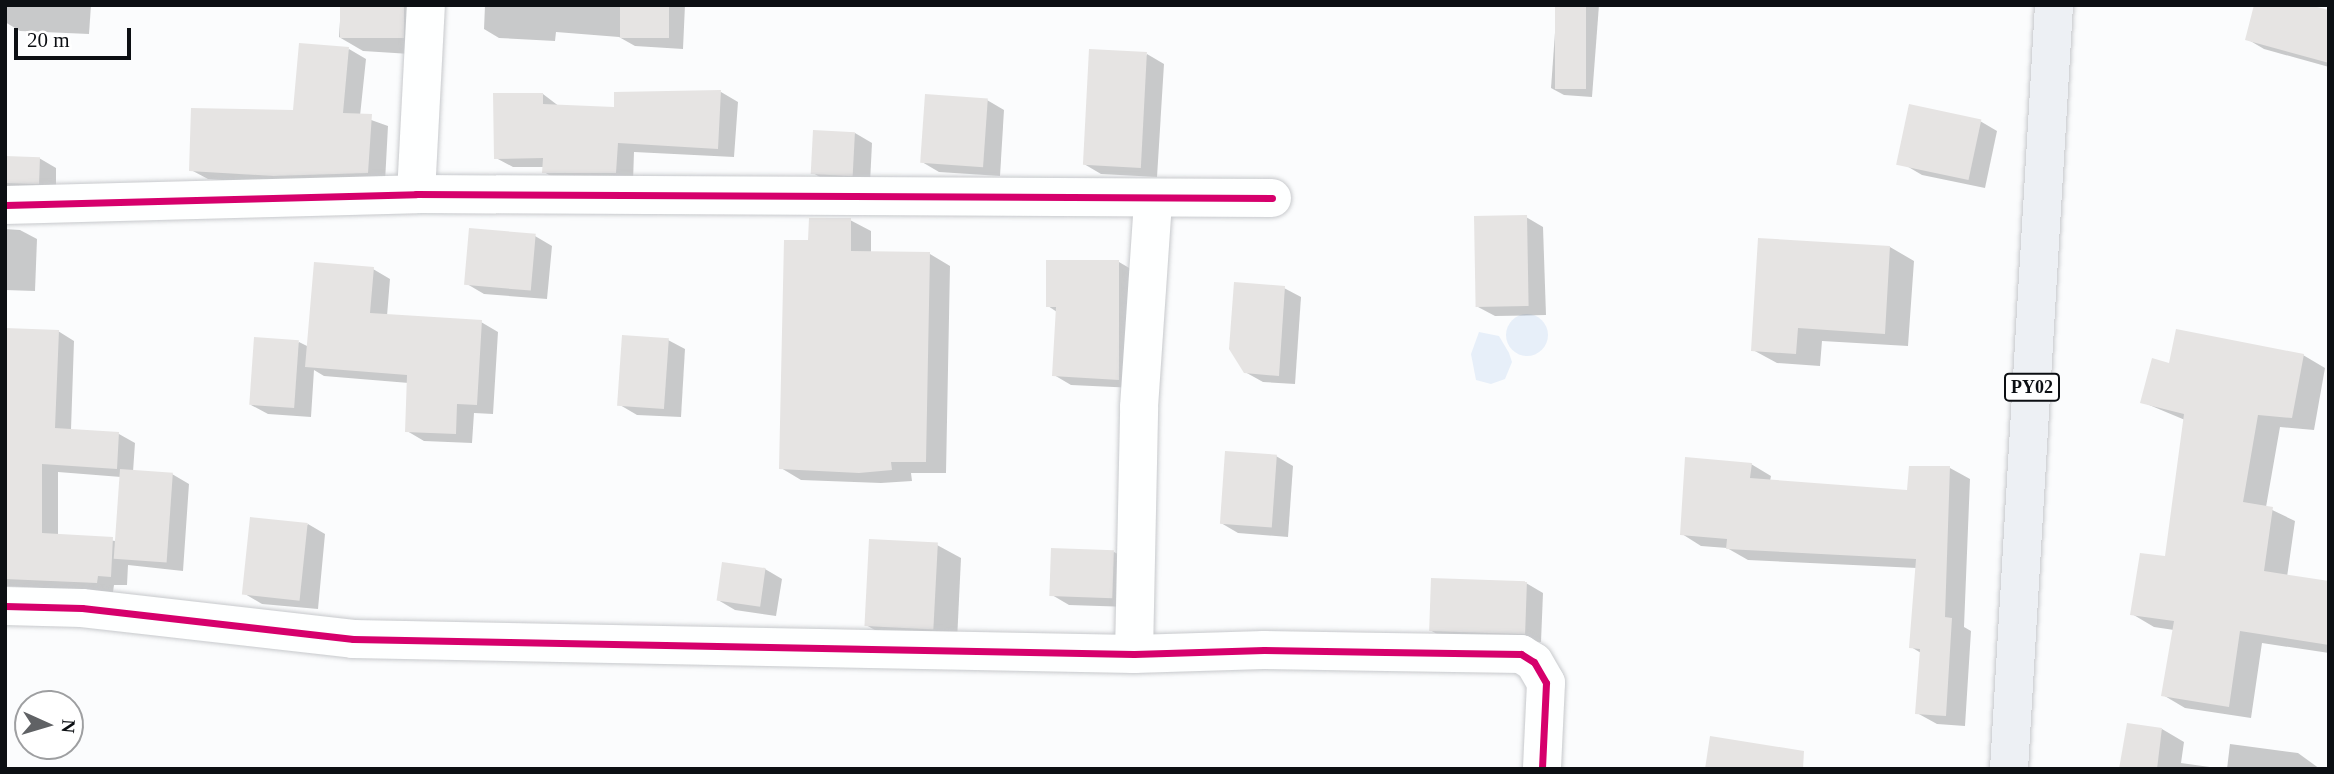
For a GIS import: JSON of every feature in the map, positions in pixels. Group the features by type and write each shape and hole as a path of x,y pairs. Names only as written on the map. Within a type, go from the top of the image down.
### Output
{"main road":[{"name":"PY02","path":"2009,769 2054,5"}],"street":[{"path":"416,194 426,5"},
{"path":"5,205 416,194 1272,198"},
{"path":"1134,654 1139,407 1153,199"},
{"path":"5,606 82,608 353,639 1134,654 1264,650 1521,654 1534,662 1546,683 1542,769"}],"shaded area":[{"path":"1527,314 1542,320 1548,335 1542,350 1527,356 1512,350 1506,335 1512,320"},
{"path":"1479,332 1499,336 1509,353 1512,362 1505,379 1491,384 1476,380 1471,354"}],"building":[{"path":"340,5 404,5 404,38 340,38"},
{"path":"620,5 669,5 669,38 620,38"},
{"path":"1555,5 1586,5 1586,89 1555,89"},
{"path":"2254,5 2309,5 2329,10 2329,63 2245,40"},
{"path":"299,43 349,47 343,113 372,114 368,173 273,176 189,171 191,108 293,110"},
{"path":"1089,49 1147,52 1141,168 1083,165"},
{"path":"721,90 718,149 618,143 616,173 542,173 543,158 494,159 493,93 543,93 543,104 614,107 614,92"},
{"path":"925,94 988,98 983,167 920,163"},
{"path":"1909,104 1981,119 1968,180 1896,165"},
{"path":"813,130 855,132 853,176 811,174"},
{"path":"5,156 40,157 39,184 5,183"},
{"path":"1527,215 1529,306 1476,307 1474,216"},
{"path":"809,218 851,218 851,251 930,252 926,462 891,462 892,470 859,473 779,469 784,240 808,240"},
{"path":"469,228 536,234 531,291 464,285"},
{"path":"1758,238 1890,246 1885,334 1798,328 1796,354 1751,351"},
{"path":"1046,260 1119,260 1119,380 1052,376 1056,307 1046,307"},
{"path":"314,262 374,267 370,313 482,320 477,405 457,404 456,434 405,432 407,375 305,367"},
{"path":"1234,282 1285,286 1279,376 1244,373 1229,349"},
{"path":"5,328 59,330 55,428 119,432 117,469 42,464 42,533 113,537 111,577 98,576 97,583 5,579"},
{"path":"2176,329 2304,354 2292,418 2258,415 2243,502 2273,507 2264,571 2329,581 2329,645 2240,631 2229,707 2161,696 2174,621 2130,615 2140,553 2165,556 2184,414 2140,403 2152,358 2169,363"},
{"path":"622,335 669,338 664,409 617,406"},
{"path":"254,337 299,340 294,408 249,405"},
{"path":"1225,451 1277,455 1272,527 1220,524"},
{"path":"1685,457 1752,463 1750,478 1907,490 1909,466 1950,466 1945,617 1952,618 1946,716 1915,714 1920,649 1909,648 1916,559 1726,549 1727,539 1680,535"},
{"path":"120,469 173,473 167,562 114,559"},
{"path":"250,517 308,523 300,601 242,595"},
{"path":"869,539 938,543 933,629 864,626"},
{"path":"1051,548 1114,550 1112,598 1049,596"},
{"path":"722,562 766,568 760,607 717,601"},
{"path":"1431,578 1527,581 1525,634 1429,631"},
{"path":"2127,723 2162,728 2157,769 2119,769"},
{"path":"1710,736 1804,751 1803,769 1705,769"}],"cycle path":[{"path":"5,205 416,194 1272,198"},
{"path":"5,606 82,608 353,639 1134,654 1264,650 1521,654 1534,662 1546,683 1542,769"}]}
